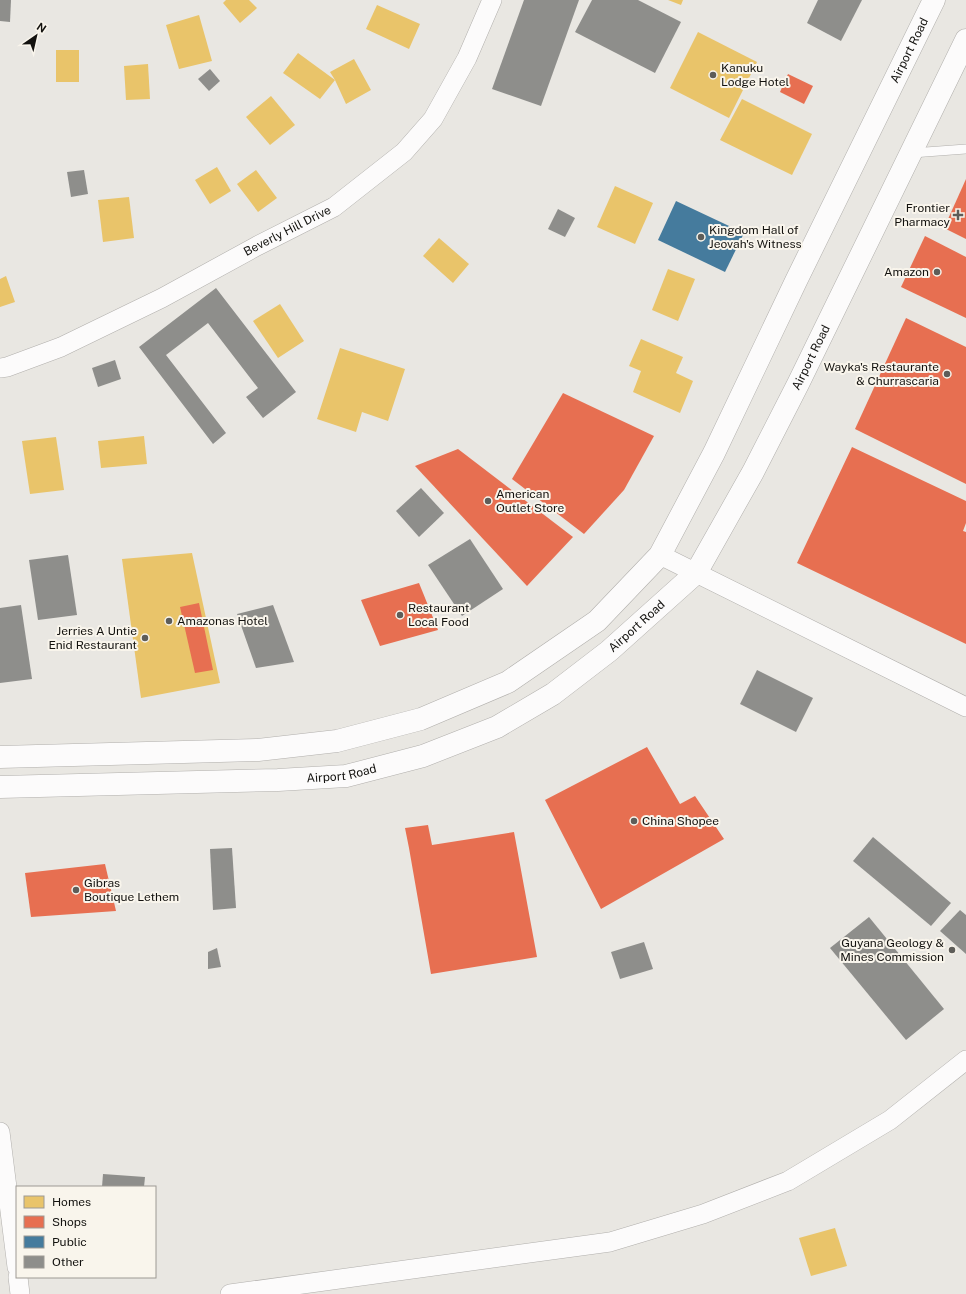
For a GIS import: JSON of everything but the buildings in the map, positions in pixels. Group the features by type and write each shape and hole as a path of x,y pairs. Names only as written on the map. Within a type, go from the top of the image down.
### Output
{"street":[{"name":"Beverly Hill Drive","path":"0,368 7,367 61,347 149,304 334,207 404,152 433,119 467,58 492,0"},
{"name":"Airport Road","path":"0,757 258,750 337,741 421,719 508,682 597,621 660,555 714,453 820,231 934,0"},
{"name":"Airport Road","path":"0,787 278,780 346,776 422,756 496,727 553,694 608,651 696,573 756,465 966,40"},
{"path":"660,555 966,707"},
{"path":"230,1294 610,1242 703,1214 788,1181 890,1120 966,1060"},
{"path":"0,1132 16,1260"},
{"path":"18,1278 20,1294"}],"lane":[{"path":"911,153 966,148"}],"place":[{"name":"Kanuku Lodge Hotel","path":"713,75"},
{"name":"Frontier Pharmacy","path":"958,215"},
{"name":"Kingdom Hall of Jeovah's Witness","path":"701,237"},
{"name":"Amazon","path":"937,272"},
{"name":"Wayka's Restaurante & Churrascaria","path":"947,374"},
{"name":"American Outlet Store","path":"488,501"},
{"name":"Restaurant Local Food","path":"400,615"},
{"name":"Amazonas Hotel","path":"169,621"},
{"name":"Jerries A Untie Enid Restaurant","path":"145,638"},
{"name":"China Shopee","path":"634,821"},
{"name":"Gibras Boutique Lethem","path":"76,890"},
{"name":"Guyana Geology & Mines Commission","path":"952,950"}]}
